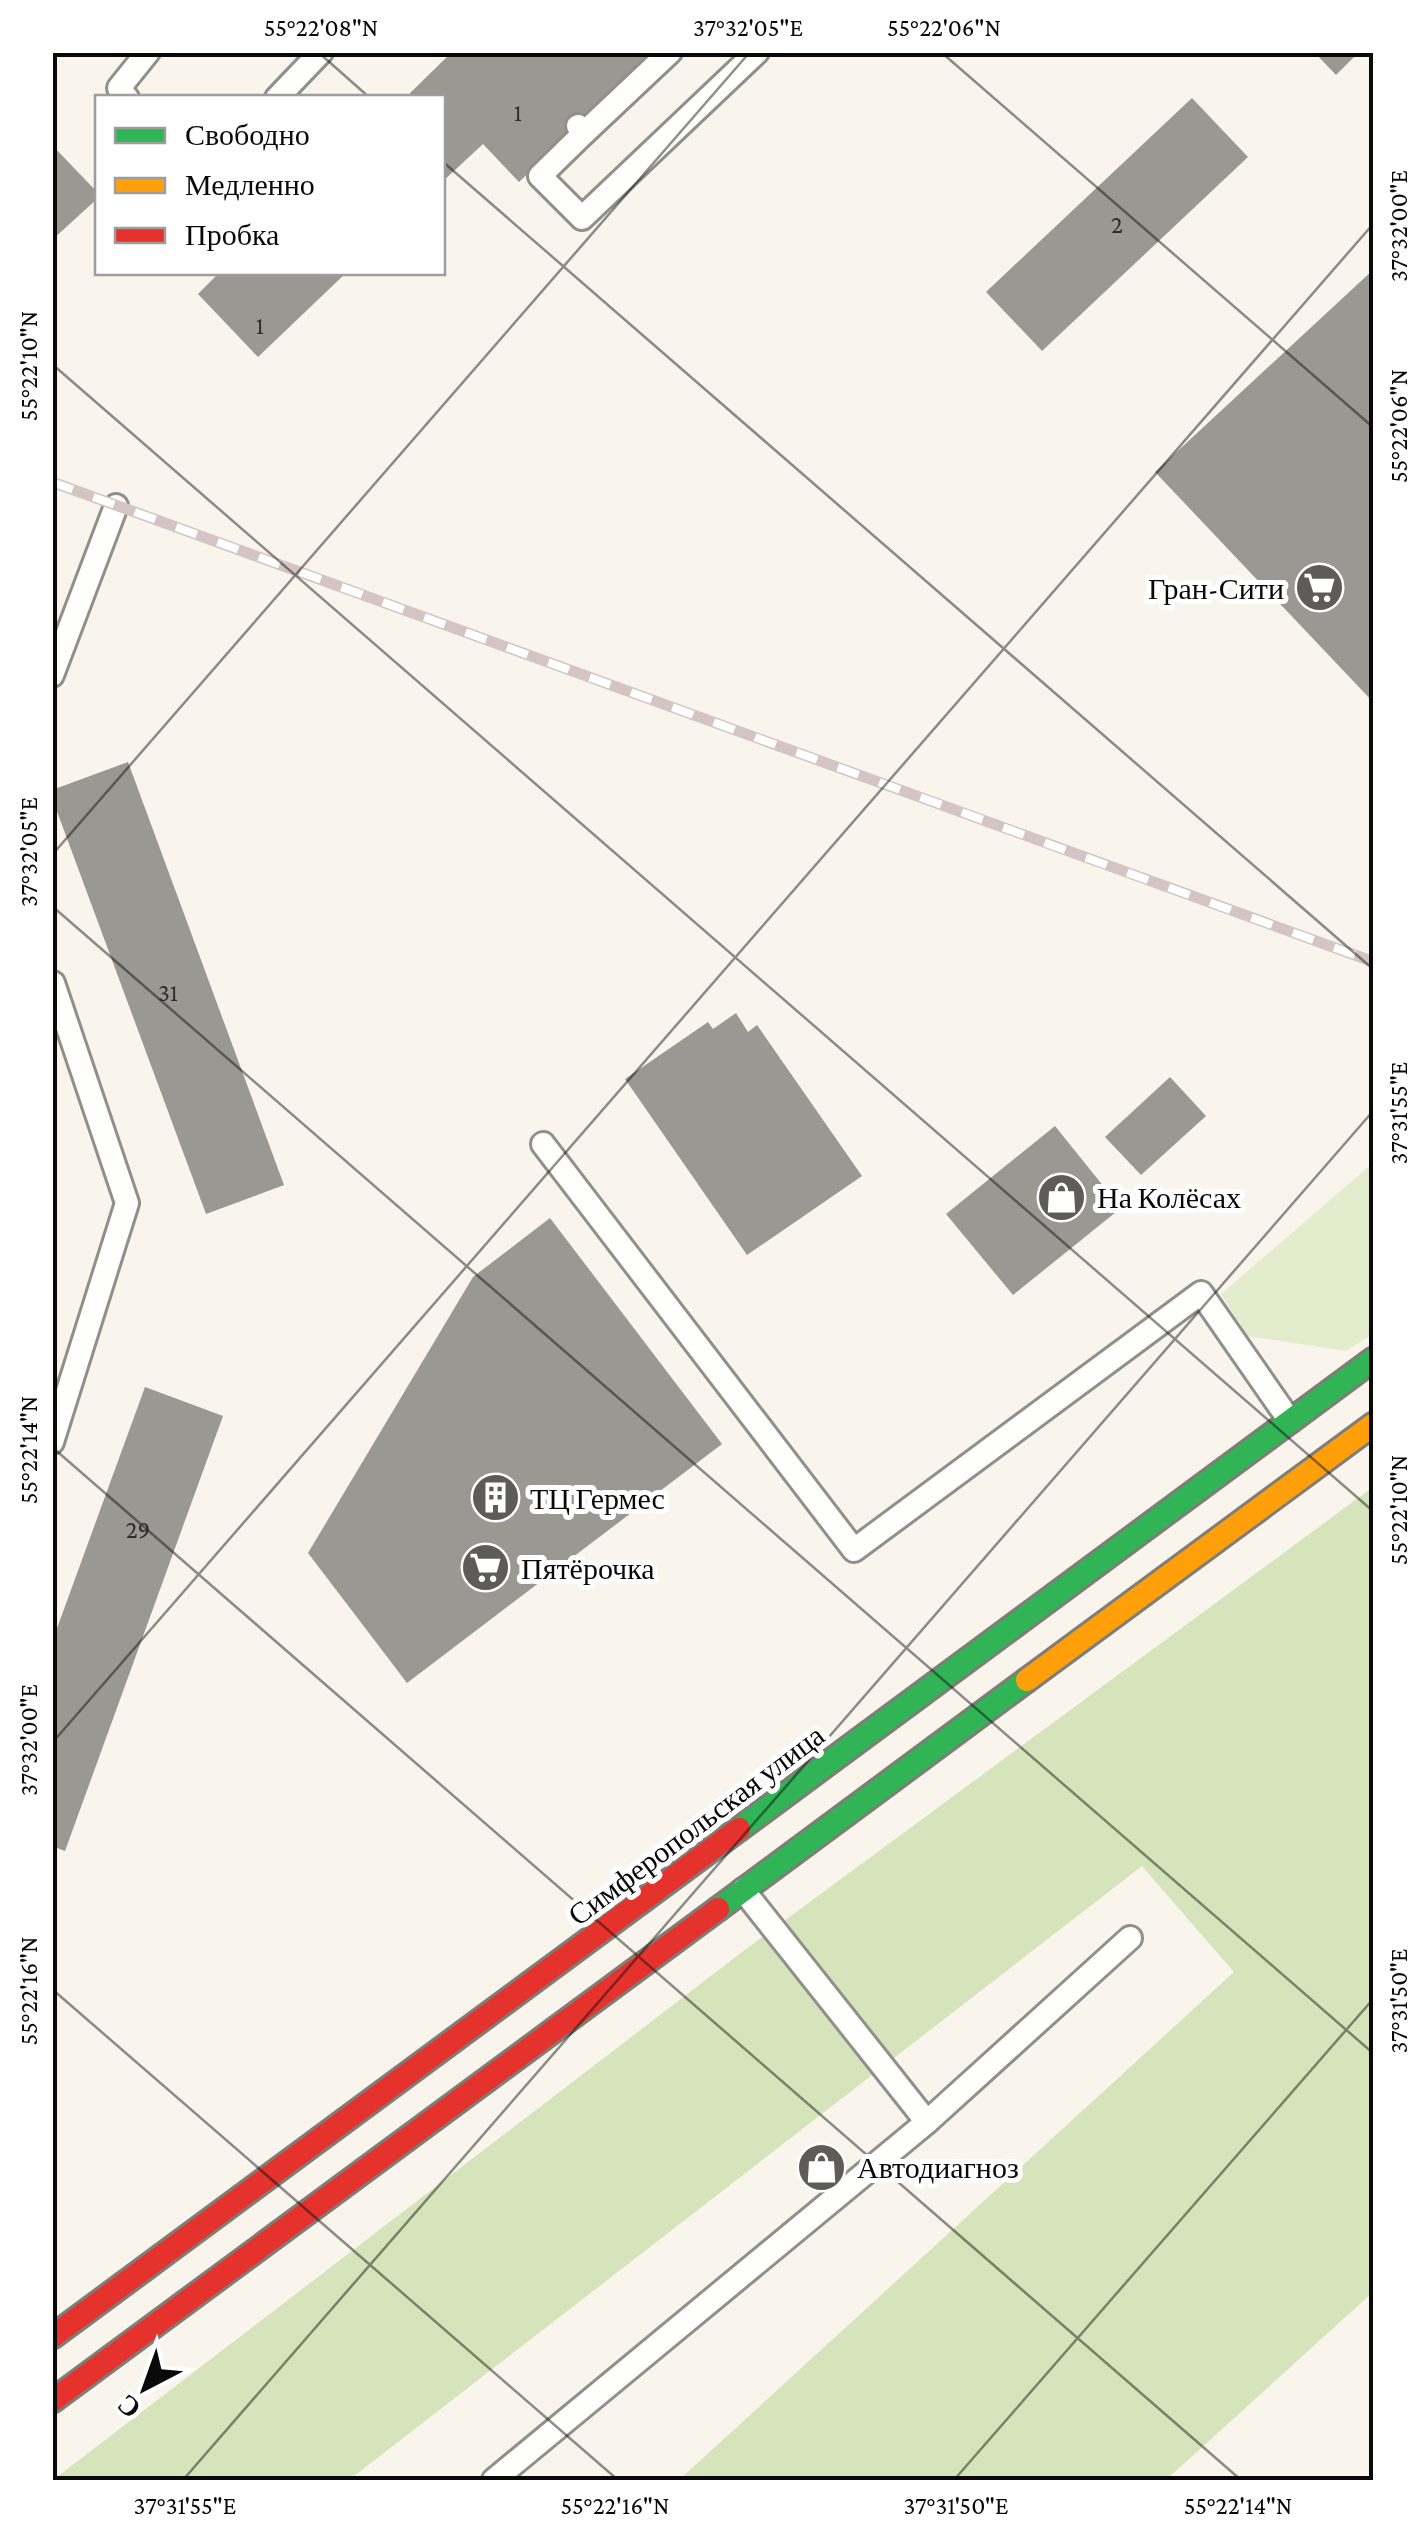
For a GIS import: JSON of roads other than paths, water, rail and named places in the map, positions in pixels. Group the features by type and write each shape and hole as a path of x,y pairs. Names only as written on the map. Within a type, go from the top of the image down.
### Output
{"main road":[{"name":"Симферопольская улица","path":"52,2337 1374,1359"},
{"path":"52,2401 1374,1424"}],"lane":[{"path":"125,95 119,88 148,52"},
{"path":"280,95 321,52"},
{"path":"670,52 581,129 540,176 582,218 758,52"},
{"path":"52,675 116,506"},
{"path":"52,1442 127,1202 53,983"},
{"path":"543,1144 854,1550 1201,1293 1290,1420"},
{"path":"743,1890 927,2122"},
{"path":"494,2480 927,2122 1130,1938"}],"railway":[{"path":"52,482 1374,962"}],"place":[{"name":"Гран-Сити","path":"1319,588"},
{"name":"На Колёсах","path":"1062,1197"},
{"name":"ТЦ Гермес","path":"495,1498"},
{"name":"Пятёрочка","path":"486,1568"},
{"name":"Автодиагноз","path":"822,2167"}]}
